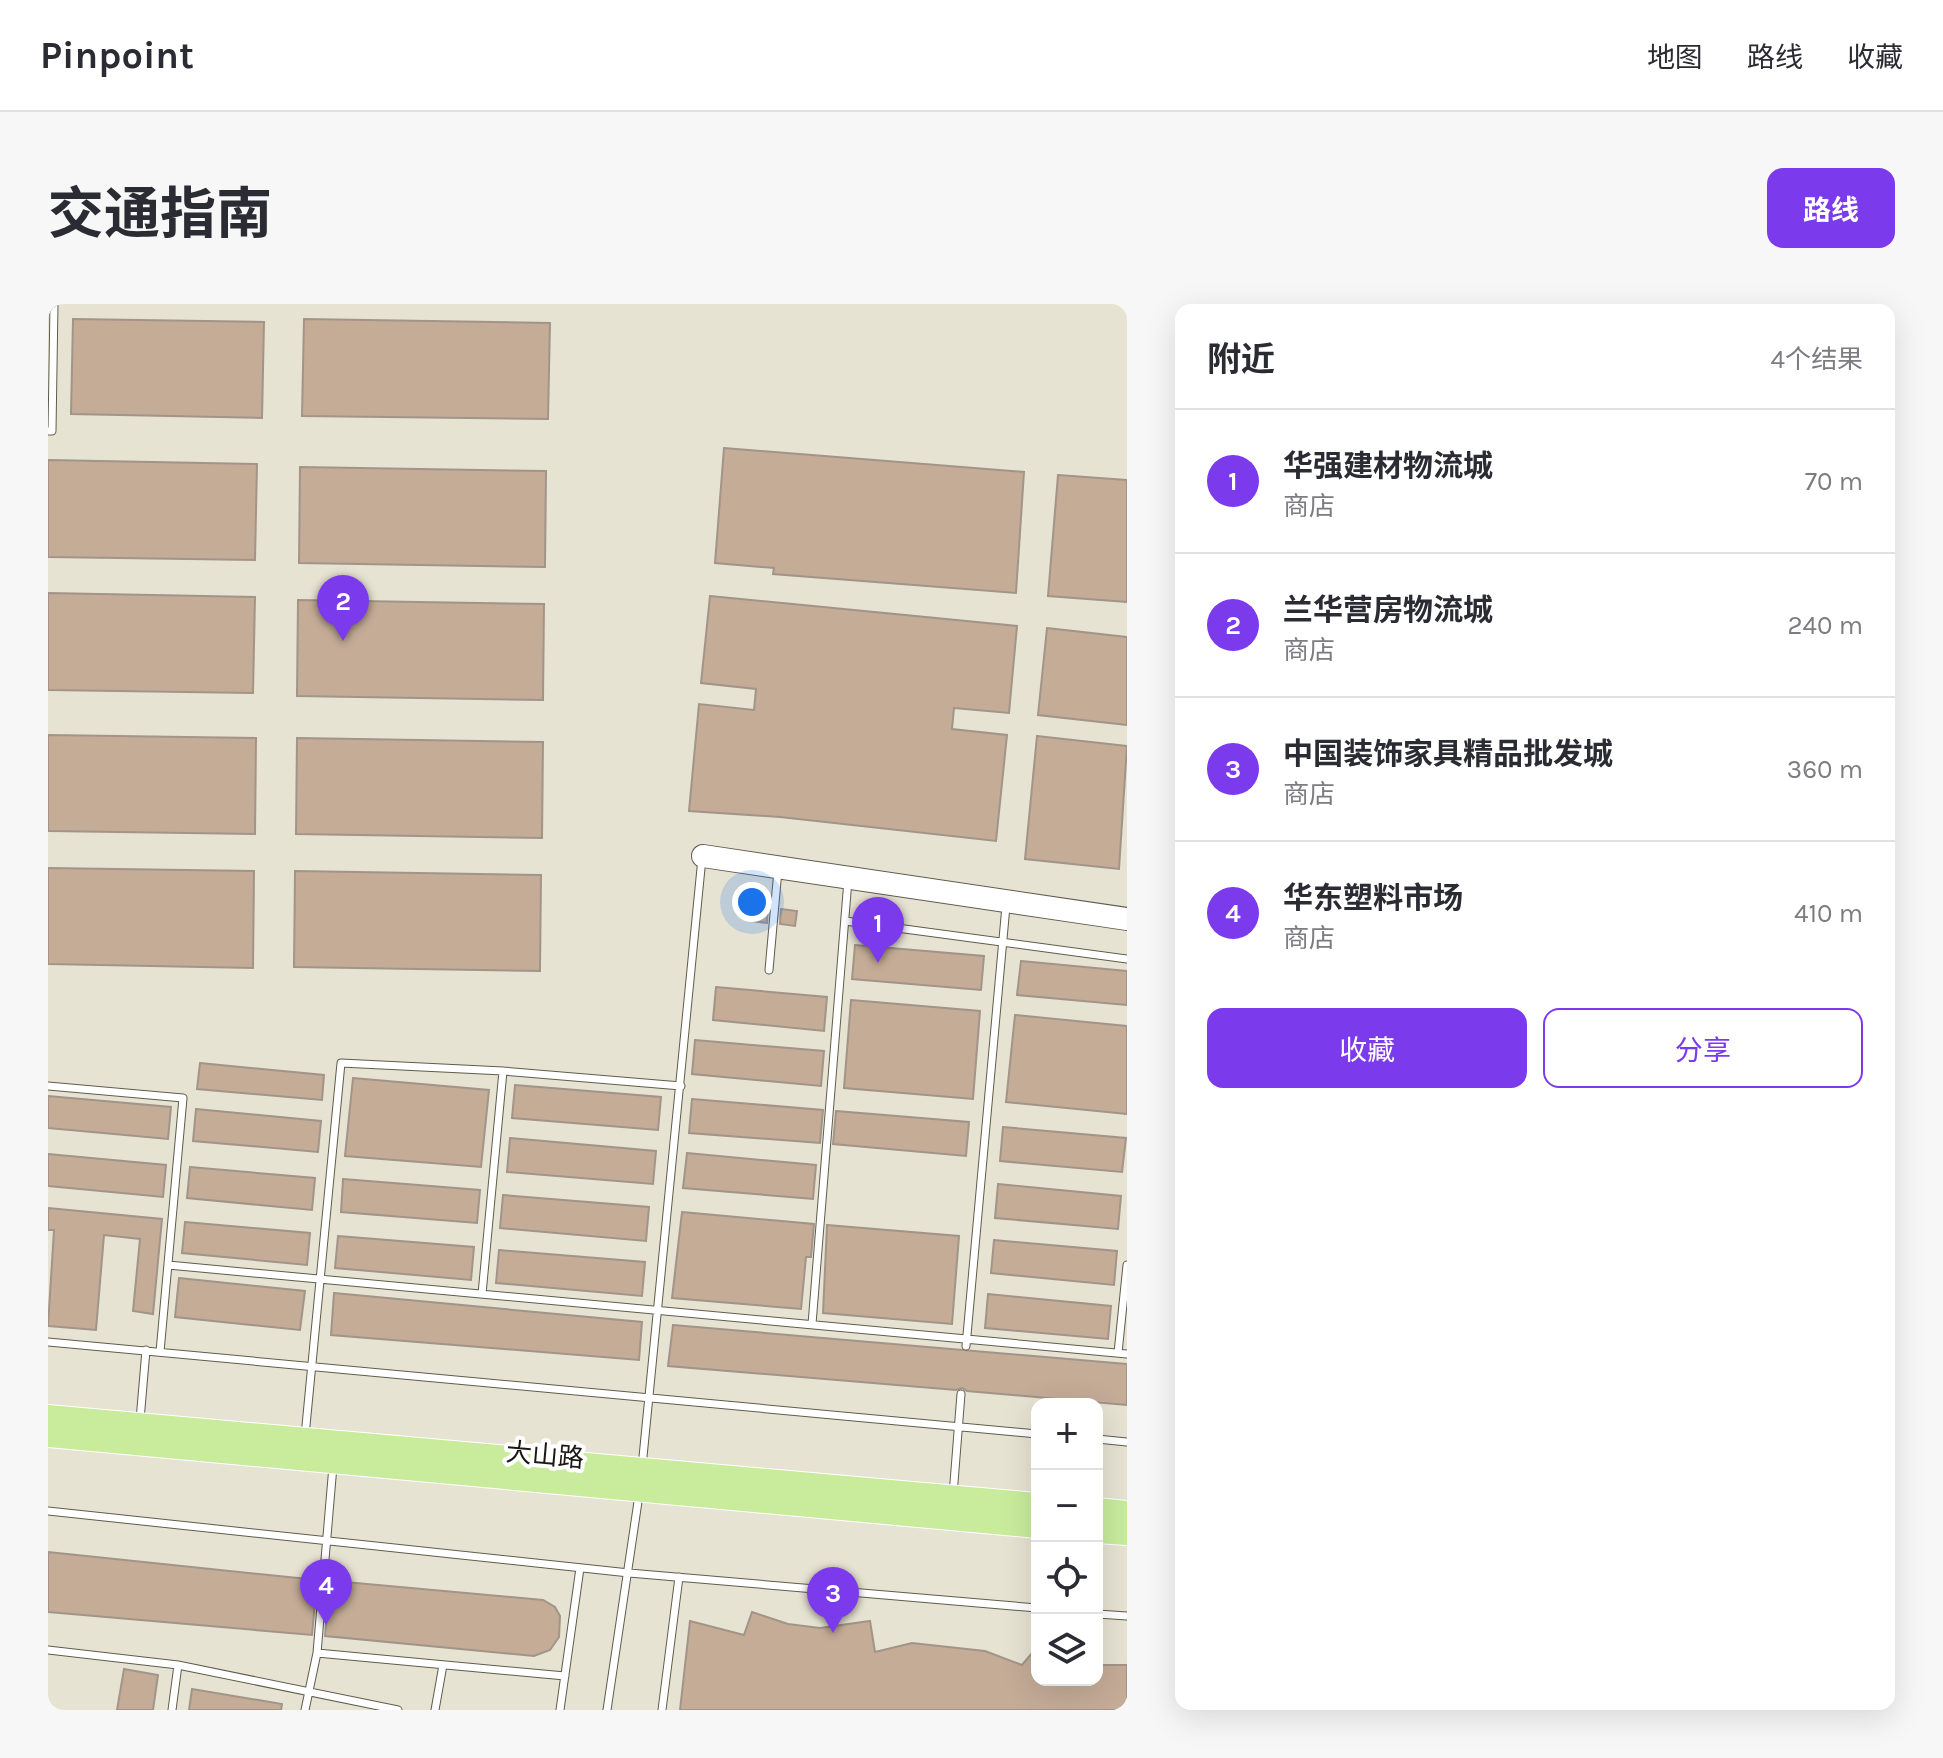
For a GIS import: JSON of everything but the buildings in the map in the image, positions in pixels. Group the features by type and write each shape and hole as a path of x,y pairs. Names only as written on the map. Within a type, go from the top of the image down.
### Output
{"main road":[{"name":"大山路","path":"48,1417 305,1438 640,1481 1031,1525"},
{"name":"大山路","path":"48,1435 334,1463 953,1497 1031,1504"},
{"path":"1103,1511 1127,1513"},
{"path":"1103,1531 1127,1533"}],"street":[{"path":"703,856 1127,919"}],"lane":[{"path":"48,431 52,431 54,304"},
{"path":"607,1710 629,1573 651,1399 703,856"},
{"path":"769,970 779,868"},
{"path":"812,1324 848,878"},
{"path":"966,1341 1007,901"},
{"path":"845,921 1127,959"},
{"path":"305,1438 341,1063 503,1071 681,1086"},
{"path":"482,1294 503,1071"},
{"path":"48,1086 183,1098 160,1352"},
{"path":"168,1265 1122,1353 1127,1265"},
{"path":"48,1342 1031,1433"},
{"path":"139,1426 146,1350"},
{"path":"953,1497 961,1394"},
{"path":"1103,1440 1127,1442"},
{"path":"305,1710 317,1653 334,1463"},
{"path":"48,1511 629,1573 1031,1607"},
{"path":"560,1710 580,1568"},
{"path":"662,1710 679,1577"},
{"path":"1103,1614 1127,1616"},
{"path":"48,1650 178,1665 398,1710"},
{"path":"317,1653 565,1676"},
{"path":"172,1710 178,1665"},
{"path":"435,1710 443,1665"}],"place":[{"name":"兰华营房物流城","path":"343,641"},
{"name":"华强建材物流城","path":"878,963"},
{"name":"华东塑料市场","path":"326,1625"},
{"name":"中国装饰家具精品批发城","path":"833,1633"}]}
